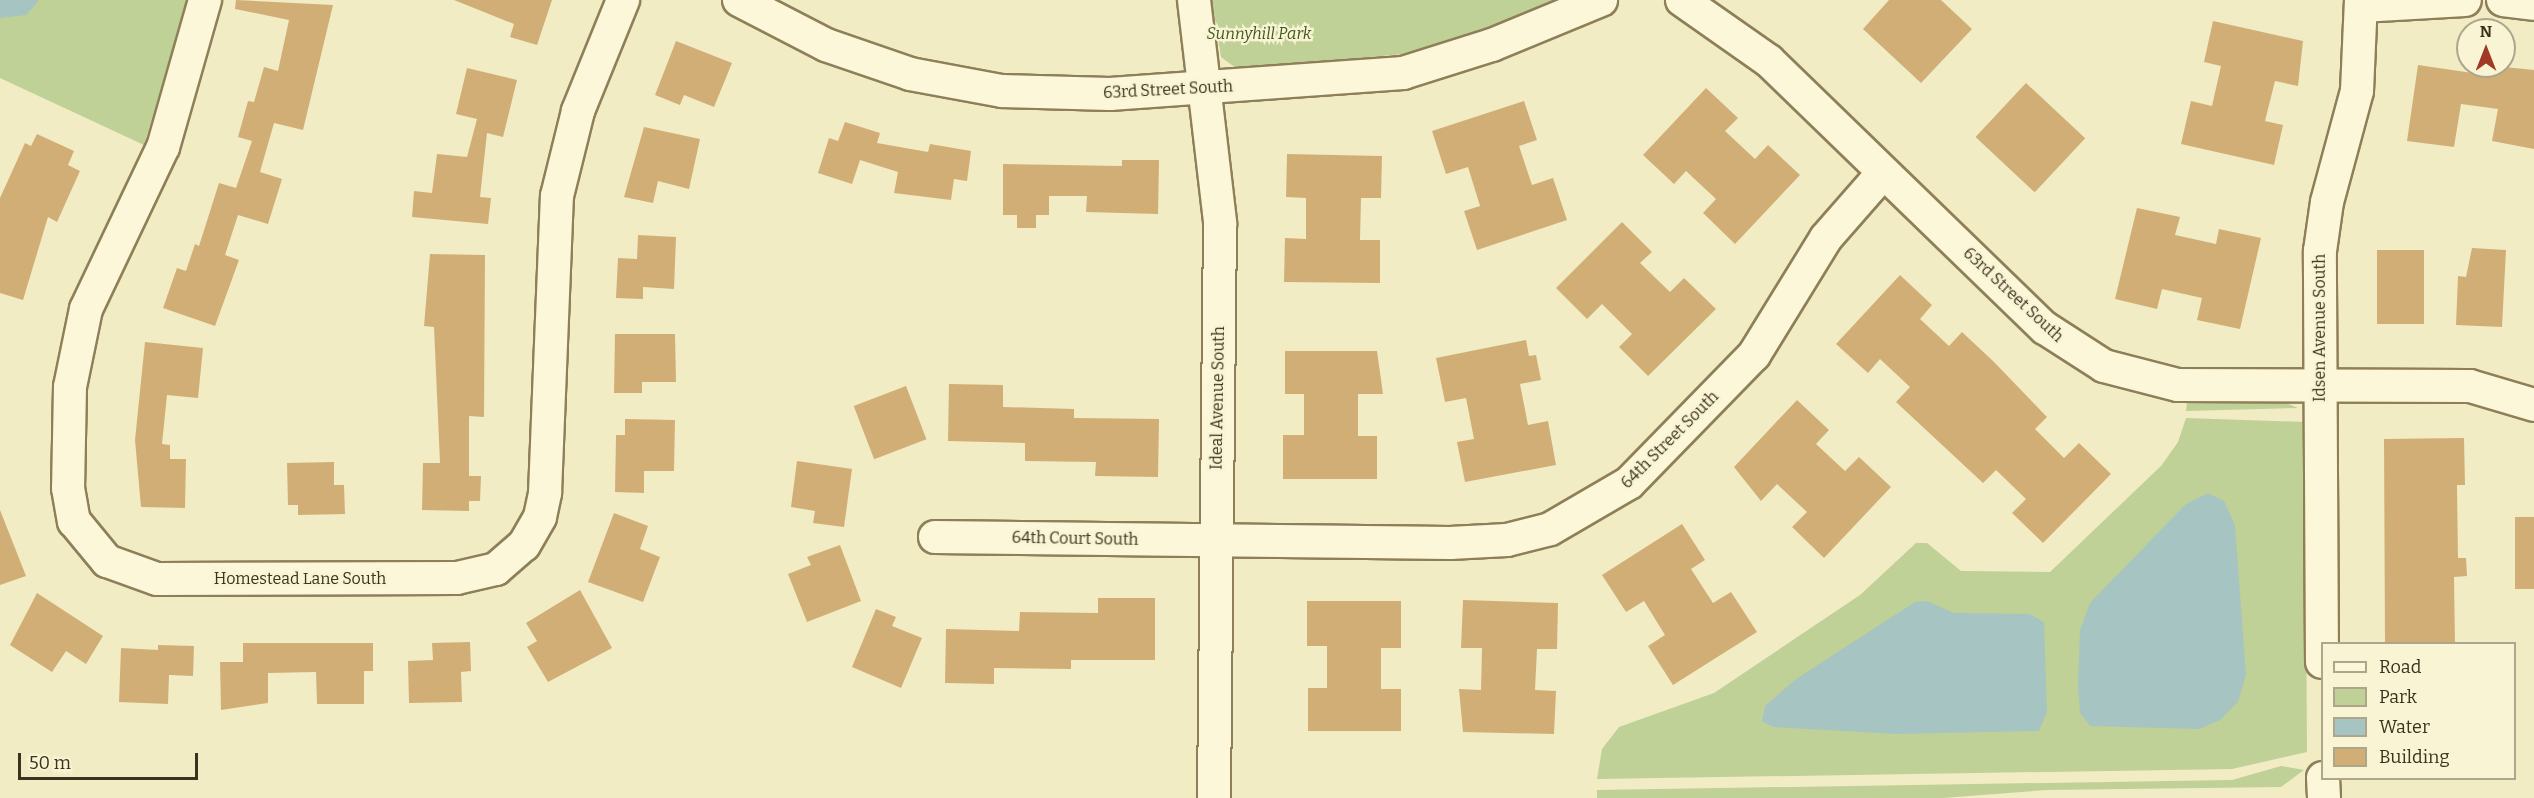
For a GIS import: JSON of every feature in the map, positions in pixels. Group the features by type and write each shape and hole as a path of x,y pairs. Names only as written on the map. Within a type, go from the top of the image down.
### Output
{"street":[{"name":"Homestead Lane South","path":"205,0 163,147 86,309 70,387 69,488 74,521 107,561 157,579 457,578 496,569 524,545 540,517 545,493 557,196 580,106 623,0"},
{"name":"63rd Street South","path":"739,0 853,56 958,85 1038,93 1205,89 1403,73 1492,45 1600,0"},
{"name":"Ideal Avenue South","path":"1194,0 1220,223 1214,798"},
{"name":"63rd Street South","path":"1682,0 1769,61 2044,328 2104,366 2178,385 2470,387 2534,405"},
{"path":"2361,3 2465,0"},
{"path":"2503,0 2534,4"},
{"name":"Idsen Avenue South","path":"2322,642 2320,387 2322,234 2357,91 2361,3"},
{"name":"64th Street South","path":"1216,540 1493,542 1543,532 1583,515 1642,472 1754,355 1826,238 1883,174"},
{"name":"64th Court South","path":"935,537 1216,540"},
{"path":"2324,780 2324,798"}],"green space":[{"path":"0,0 187,0 144,145 0,78"},
{"name":"Sunnyhill Park","path":"1212,0 1563,0 1415,53 1237,69 1221,57"},
{"path":"2187,402 2286,403 2298,408 2186,411"},
{"path":"2186,418 2305,422 2307,752 2232,769 1597,779 1602,749 1619,727 1714,693 1860,595 1916,543 1927,543 1961,571 2050,572 2161,466 2178,442"},
{"path":"2281,766 2304,770 2281,787 2046,790 1943,798 1597,798 1597,790 2232,780"}],"water":[{"path":"0,0 39,0 26,15 0,18"},
{"path":"2208,493 2224,501 2235,525 2246,675 2238,702 2220,720 2199,729 2090,726 2080,713 2078,684 2080,630 2090,603 2186,504"},
{"path":"1927,601 1954,613 2029,614 2044,622 2047,712 2039,731 1896,734 1773,727 1762,721 1765,706 1796,679 1915,602"}],"building":[{"path":"236,0 333,5 303,130 274,123 260,172 282,179 268,224 238,215 225,255 239,260 215,326 163,308 177,268 186,271 195,244 199,246 219,183 236,188 252,141 238,137 248,101 254,102 264,67 278,71 289,20 235,9"},
{"path":"454,0 552,0 537,45 510,37 514,24"},
{"path":"1889,0 1941,0 1972,29 1921,83 1863,29"},
{"path":"2213,21 2303,41 2298,86 2275,81 2265,121 2283,125 2274,165 2181,144 2191,101 2212,106 2221,66 2204,62"},
{"path":"676,41 732,63 714,107 684,95 680,105 655,95"},
{"path":"2418,65 2456,71 2456,78 2516,78 2516,68 2534,70 2534,149 2492,141 2498,109 2461,104 2454,147 2407,141"},
{"path":"467,68 517,80 503,137 487,133 480,197 491,198 488,224 412,217 414,191 432,193 437,154 467,157 477,119 456,114"},
{"path":"2026,83 2085,138 2035,192 1976,137"},
{"path":"1706,88 1738,118 1725,131 1755,159 1768,145 1800,175 1735,244 1703,213 1716,199 1686,171 1674,184 1643,155"},
{"path":"1524,101 1537,140 1519,146 1532,185 1553,178 1567,220 1477,250 1464,211 1480,206 1468,167 1446,174 1432,131"},
{"path":"845,122 880,133 877,143 928,152 930,144 971,151 967,181 954,179 951,200 894,193 898,172 860,160 852,184 818,173 829,138 838,141"},
{"path":"644,127 700,139 689,189 658,181 653,203 624,197"},
{"path":"37,134 74,151 68,165 80,171 57,222 48,217 23,300 0,293 0,198 25,143 31,146"},
{"path":"1287,154 1382,156 1381,198 1361,198 1360,240 1380,240 1380,283 1284,282 1285,238 1306,239 1306,198 1286,197"},
{"path":"1122,160 1159,160 1158,214 1086,212 1087,196 1049,196 1049,215 1036,215 1036,228 1017,228 1017,215 1003,215 1003,164 1122,166"},
{"path":"2137,208 2180,217 2175,235 2216,244 2219,229 2261,238 2240,329 2197,320 2202,298 2162,289 2157,309 2115,299"},
{"path":"1622,222 1652,252 1640,263 1670,292 1684,278 1716,309 1648,376 1619,347 1632,334 1602,304 1587,319 1556,288"},
{"path":"638,235 676,237 674,289 643,287 643,299 616,298 618,258 637,259"},
{"path":"2472,248 2506,250 2502,327 2456,325 2458,276 2466,277"},
{"path":"2377,250 2424,250 2424,324 2377,324"},
{"path":"430,254 485,255 484,417 469,416 469,476 481,476 480,501 469,501 469,511 422,510 423,463 440,463 434,327 424,326"},
{"path":"1900,275 1932,305 1920,319 1949,346 1962,332 2047,417 2035,429 2064,458 2079,443 2111,474 2043,543 2012,513 2026,499 1996,470 1983,483 1896,402 1910,387 1880,359 1868,373 1836,344"},
{"path":"615,334 675,334 676,382 642,382 642,393 614,393"},
{"path":"1526,340 1529,356 1536,355 1541,380 1520,384 1528,425 1548,421 1556,465 1465,482 1457,442 1474,439 1466,398 1445,402 1436,358"},
{"path":"145,342 203,348 198,398 167,395 162,444 170,445 170,459 186,459 185,508 141,507 135,440"},
{"path":"1285,351 1377,351 1383,394 1358,394 1358,436 1377,436 1377,479 1283,479 1283,435 1304,435 1304,394 1285,394"},
{"path":"949,384 1003,385 1003,407 1074,409 1074,418 1159,419 1158,477 1095,476 1096,462 1025,461 1025,443 948,441"},
{"path":"906,386 926,439 874,459 854,406"},
{"path":"1797,400 1829,430 1816,444 1845,471 1859,457 1891,487 1824,558 1792,527 1807,512 1777,484 1761,501 1734,467"},
{"path":"625,419 675,420 674,471 644,471 644,493 615,492 616,435 625,435"},
{"path":"2464,438 2465,485 2457,485 2458,558 2466,558 2467,576 2454,577 2455,642 2385,642 2384,439"},
{"path":"797,461 852,469 844,527 813,523 815,511 791,507"},
{"path":"334,462 334,485 344,485 345,514 298,515 298,505 288,505 287,463"},
{"path":"0,510 26,576 0,585"},
{"path":"614,513 648,526 640,549 660,557 643,602 588,582"},
{"path":"2515,517 2534,517 2534,589 2515,589"},
{"path":"1682,524 1705,560 1691,569 1713,603 1731,592 1757,632 1673,685 1648,646 1665,635 1644,601 1626,612 1602,575"},
{"path":"840,545 861,601 807,622 788,574 811,565 807,557"},
{"path":"580,590 612,648 548,682 527,647 537,641 526,623"},
{"path":"37,593 103,636 86,664 66,651 52,672 10,645"},
{"path":"1098,598 1155,598 1155,660 1071,660 1071,669 994,668 994,684 945,683 946,629 1019,631 1020,612 1098,613"},
{"path":"1463,600 1558,603 1557,649 1537,649 1535,690 1556,691 1554,734 1463,732 1459,689 1481,690 1482,648 1461,648"},
{"path":"1307,601 1401,601 1401,648 1381,648 1381,689 1401,689 1401,731 1308,731 1308,688 1327,688 1327,646 1307,646"},
{"path":"876,609 896,617 892,626 922,638 901,688 852,667"},
{"path":"470,642 471,671 461,672 462,702 409,703 408,661 433,660 432,643"},
{"path":"243,643 373,643 373,671 364,671 364,704 317,704 316,672 268,673 268,703 221,710 220,662 243,662"},
{"path":"158,645 194,646 193,676 169,675 168,704 119,702 121,648 158,650"}]}
